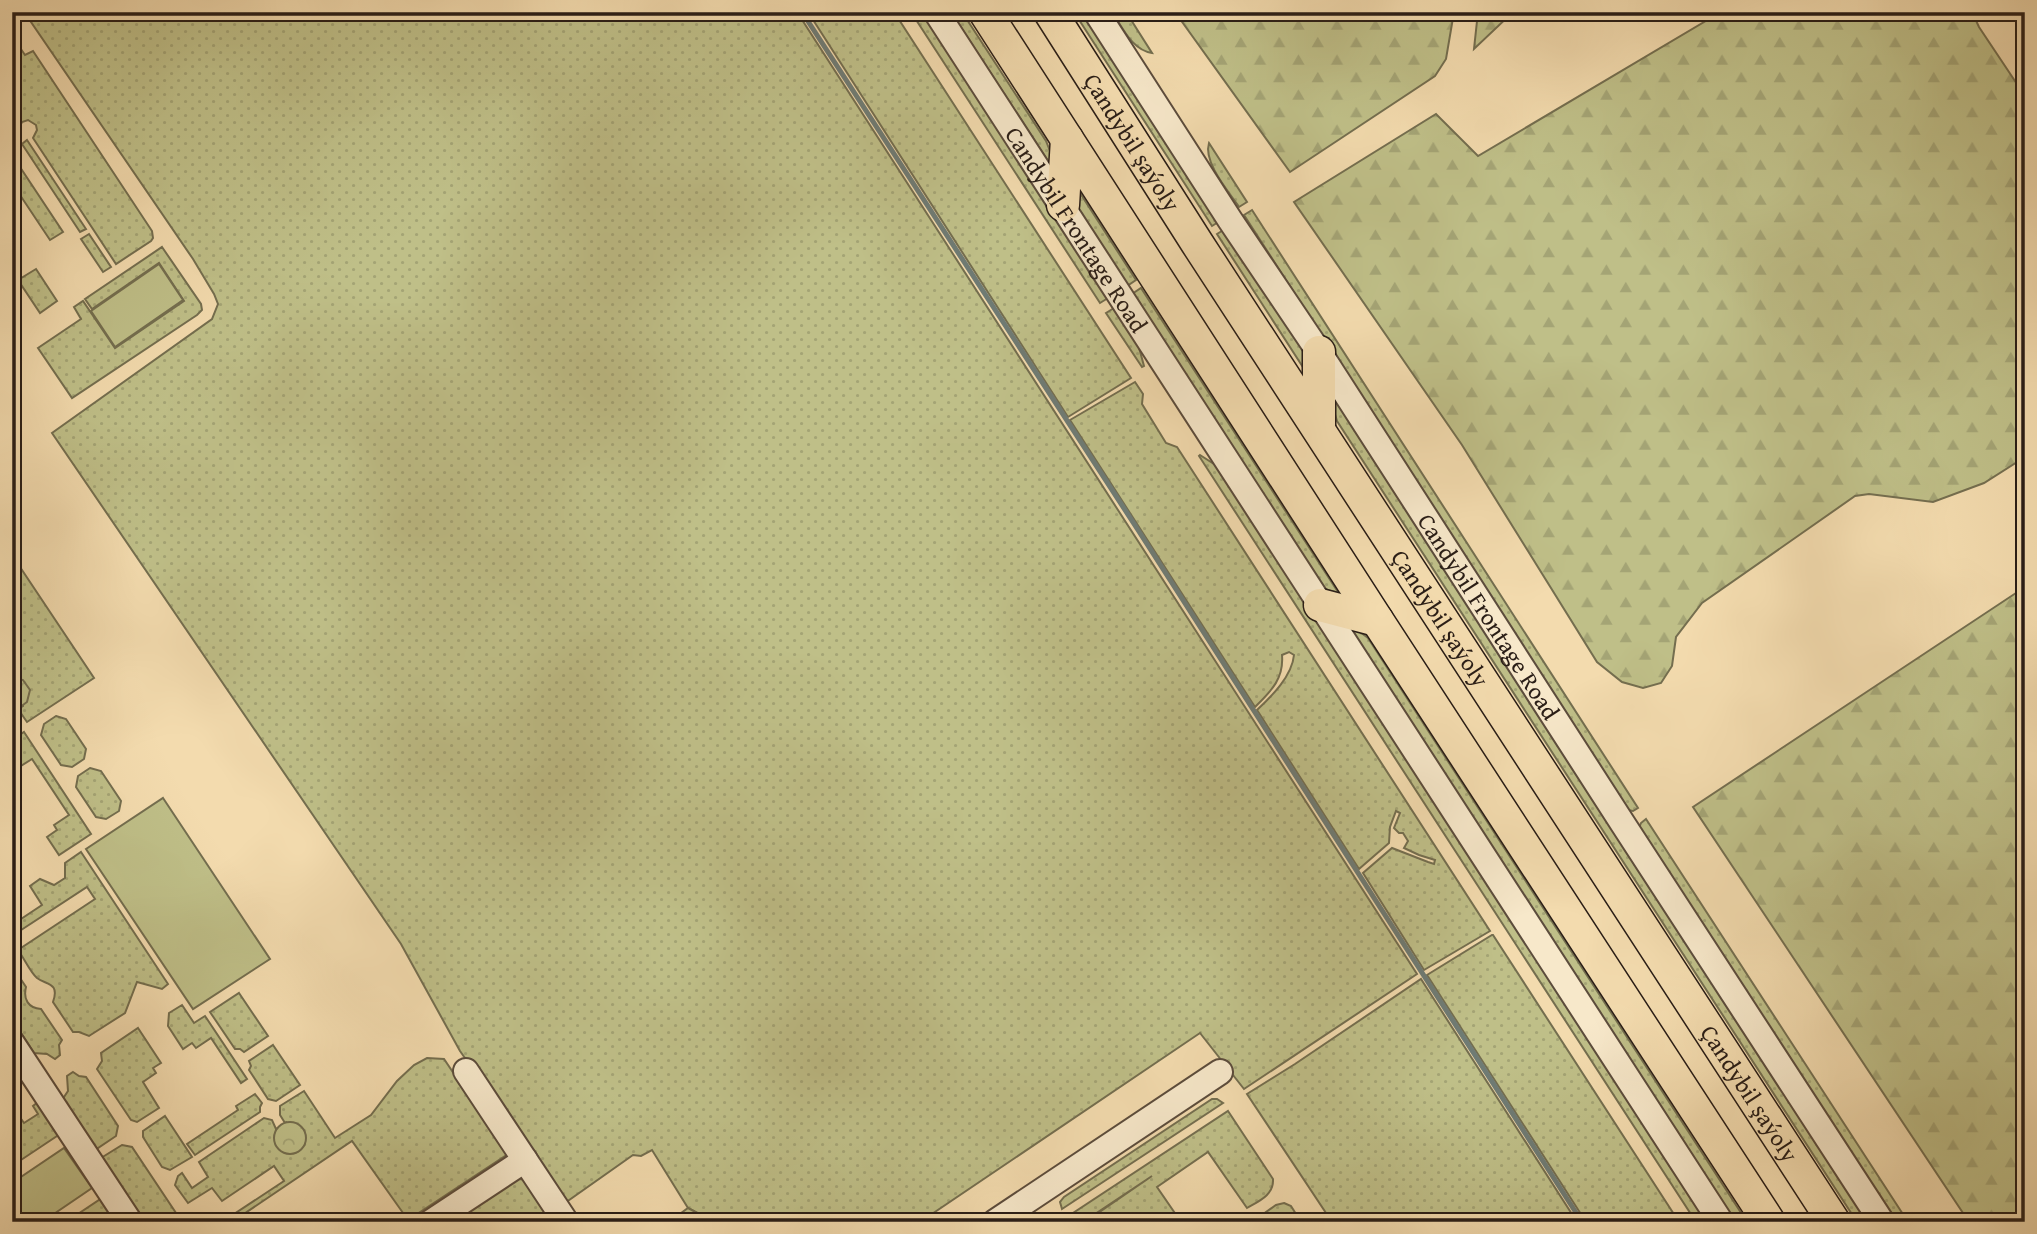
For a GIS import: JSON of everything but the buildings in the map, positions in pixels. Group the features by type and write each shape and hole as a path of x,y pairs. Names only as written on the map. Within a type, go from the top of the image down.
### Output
{"main road":[{"path":"985,12 1769,1222"},
{"name":"Çandybil şaýoly","path":"1051,12 1834,1222"},
{"path":"1063,205 1067,139"},
{"path":"1319,352 1319,428"},
{"path":"1320,605 1377,620"}],"street":[{"name":"Candybil Frontage Road","path":"936,12 1721,1222"},
{"name":"Candybil Frontage Road","path":"1096,12 1882,1222"},
{"path":"12,1044 130,1222"},
{"path":"466,1071 566,1222"},
{"path":"995,1222 1220,1072"},
{"path":"431,1222 526,1160"}],"green space":[{"path":"47,12 797,12 1417,974 1244,1089 1200,1033 920,1222 730,1222 701,1215 688,1208 652,1150 641,1156 633,1155 565,1203 578,1222 574,1222 460,1051 401,944 52,433 212,319 218,304 193,259 31,22"},
{"path":"808,12 894,12 1131,378 1068,417"},
{"path":"911,12 923,12 1108,298 1100,303"},
{"path":"951,12 962,12 1046,141 1055,172"},
{"path":"1074,12 1086,12 1220,221 1212,226"},
{"path":"1112,12 1126,12 1152,53 1133,43"},
{"path":"1175,12 1454,12 1446,59 1435,76 1290,172"},
{"path":"1478,12 1513,12 1474,49"},
{"path":"1721,12 1972,12 2025,96 2025,457 1984,483 1933,502 1869,494 1855,496 1702,603 1676,637 1672,666 1661,683 1643,688 1622,682 1597,662 1462,445 1294,202 1436,114 1478,156"},
{"path":"12,36 25,55 33,51 152,231 151,241 116,264 33,138 36,125 28,120 22,122 19,135 12,137"},
{"path":"27,140 86,229 80,232 22,144"},
{"path":"1209,143 1247,202 1239,207 1213,167 1208,151"},
{"path":"12,155 63,232 50,240 12,183"},
{"path":"1077,192 1136,280 1127,286 1079,211"},
{"path":"1252,210 1638,808 1628,810 1244,215"},
{"path":"1225,229 1304,351 1308,375 1217,234"},
{"path":"89,234 111,267 103,272 81,239"},
{"path":"162,247 201,304 202,310 72,398 38,348 81,319 74,307 83,301 115,348 184,301 159,263 92,309 85,299"},
{"path":"159,264 183,300 115,347 91,311"},
{"path":"36,269 57,301 40,313 18,280"},
{"path":"1141,288 1338,594 1323,588 1132,294"},
{"path":"1114,308 1138,344 1144,366 1142,367 1106,313"},
{"path":"1135,382 1143,394 1142,404 1166,443 1177,447 1490,931 1424,970 1363,873 1392,848 1434,864 1435,860 1404,848 1408,841 1403,833 1394,828 1400,813 1396,811 1390,827 1389,843 1359,869 1257,710 1285,678 1294,655 1289,652 1282,655 1279,678 1255,707 1070,420"},
{"path":"1335,398 1870,1222 1857,1222 1337,421 1331,401"},
{"path":"1200,455 1217,466 1708,1222 1696,1222"},
{"path":"12,555 94,678 27,722 18,709 23,706 17,677 12,677"},
{"path":"2025,587 2025,1222 1969,1222 1693,807"},
{"path":"1355,628 1368,638 1747,1222 1735,1222 1350,630"},
{"path":"12,677 23,680 30,690 27,702 12,713"},
{"path":"56,716 66,719 86,749 84,759 72,767 61,765 41,735 44,724"},
{"path":"24,732 91,834 59,855 47,837 57,830 54,825 69,815 32,759 16,769 12,765 12,740"},
{"path":"90,768 101,771 121,801 119,811 106,819 96,817 76,787 78,776"},
{"path":"163,798 270,959 193,1009 86,849"},
{"path":"1646,819 1908,1222 1896,1222 1639,828"},
{"path":"81,852 168,984 162,989 137,982 125,1013 89,1036 73,1032 53,1002 53,987 34,975 18,950 95,899 87,887 12,936 12,925 42,905 30,886 40,879 54,885 65,878 65,863"},
{"path":"1493,935 1679,1222 1586,1222 1427,975"},
{"path":"12,966 26,987 28,1002 41,1009 62,1040 59,1045 60,1055 55,1059 47,1054 34,1053 12,1019"},
{"path":"1421,979 1577,1222 1332,1222 1247,1094"},
{"path":"239,993 268,1036 244,1052 235,1049 210,1012"},
{"path":"182,1005 194,1023 205,1016 247,1079 241,1083 211,1038 196,1048 192,1043 183,1049 168,1026 169,1013"},
{"path":"138,1028 161,1063 153,1068 156,1073 143,1082 159,1108 137,1122 131,1120 97,1069 102,1061 101,1053"},
{"path":"273,1045 300,1085 276,1101 268,1099 249,1070 249,1061"},
{"path":"427,1058 444,1059 508,1154 408,1220 352,1141 232,1222 222,1222 284,1181 274,1166 222,1201 212,1188 188,1203 175,1185 182,1173 192,1188 208,1177 199,1162 264,1118 272,1120 276,1129 287,1122 285,1123 280,1115 280,1106 304,1091 335,1138 371,1115 397,1081 414,1065"},
{"path":"73,1072 86,1077 118,1126 116,1136 95,1150 62,1100 68,1091 67,1076"},
{"path":"255,1094 262,1103 260,1112 195,1155 187,1144 238,1110 236,1106"},
{"path":"1212,1099 1223,1103 1062,1209 1060,1202 1064,1197"},
{"path":"38,1102 60,1134 12,1166 12,1148 15,1146 12,1142 12,1106 24,1123 38,1114 33,1106"},
{"path":"1228,1111 1273,1179 1271,1189 1261,1200 1247,1208 1208,1152 1157,1187 1181,1222 1085,1222 1152,1176 1083,1222 1071,1222 1067,1217"},
{"path":"165,1116 192,1157 170,1170 162,1167 143,1137 143,1131"},
{"path":"290,1122 301,1127 306,1138 301,1149 290,1154 279,1149 274,1138 279,1127"},
{"path":"122,1145 132,1147 182,1222 143,1222 101,1158"},
{"path":"64,1148 92,1188 42,1222 12,1222 12,1183"},
{"path":"523,1176 553,1222 515,1222 512,1218 491,1214 479,1222 453,1222"},
{"path":"102,1198 118,1222 66,1222"},
{"path":"1284,1203 1291,1206 1301,1222 1252,1222 1276,1205"},
{"path":"688,1208 701,1215 730,1222 669,1222"}],"waterway":[{"path":"802,12 1582,1222"}]}
